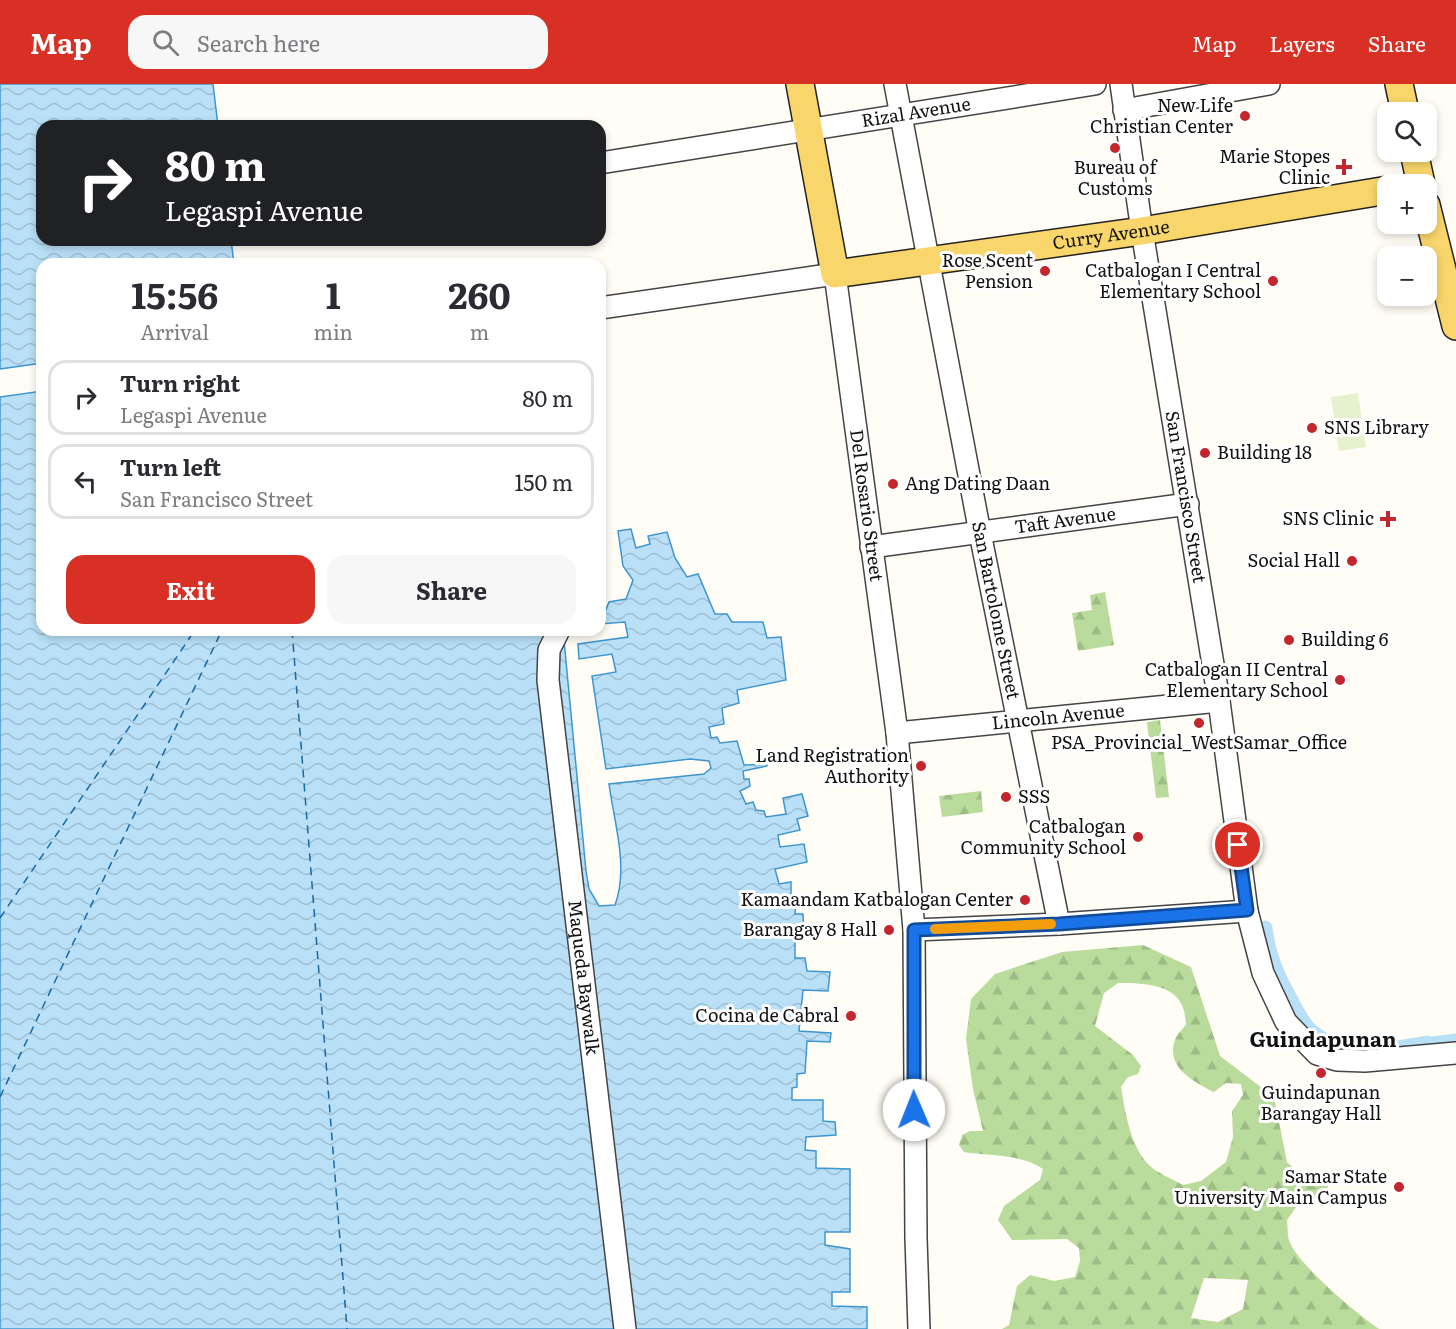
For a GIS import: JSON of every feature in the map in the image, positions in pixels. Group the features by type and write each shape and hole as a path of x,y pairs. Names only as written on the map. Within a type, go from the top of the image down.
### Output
{"main road":[{"name":"Del Rosario Street","path":"800,84 835,274"},
{"path":"1399,84 1403,102"},
{"name":"Curry Avenue","path":"835,274 1142,231 1377,192"},
{"path":"1433,234 1456,326"}],"street":[{"name":"San Bartolome Street","path":"895,84 980,533 1059,924"},
{"name":"Rizal Avenue","path":"606,162 901,115 1010,91 1095,84"},
{"name":"San Francisco Street","path":"1120,84 1219,702 1247,910 1263,973 1272,998 1286,1022 1299,1039 1317,1053 1336,1060 1365,1061 1456,1053"},
{"path":"1124,110 1269,84"},
{"path":"606,307 835,274"},
{"name":"Del Rosario Street","path":"835,274 897,734 914,930 915,1204 919,1329"},
{"name":"Taft Avenue","path":"872,548 1188,504"},
{"name":"Maqueda Baywalk","path":"556,636 549,650 548,680 625,1329"},
{"name":"Lincoln Avenue","path":"897,734 1219,702"},
{"path":"914,930 1059,924 1247,910"}],"green space":[{"path":"1358,393 1366,447 1339,451 1331,397"},
{"path":"1105,592 1114,645 1078,651 1072,613 1092,610 1090,595"},
{"path":"1160,720 1169,797 1156,798 1147,722"},
{"path":"981,791 983,812 942,817 939,796"},
{"path":"1143,945 1191,967 1220,1056 1274,1097 1287,1162 1297,1172 1318,1173 1329,1185 1320,1198 1299,1203 1287,1220 1290,1243 1317,1277 1357,1313 1379,1329 1002,1329 1009,1325 1017,1286 1030,1275 1054,1281 1075,1277 1080,1261 1079,1248 1067,1239 1012,1240 998,1220 1004,1206 1040,1180 1043,1169 1015,1158 964,1152 959,1145 962,1135 970,1131 983,1131 973,1089 966,1039 971,999 995,974 1062,952","holes":["1118,983 1135,983 1163,988 1177,998 1183,1007 1186,1024 1175,1040 1174,1058 1178,1066 1190,1078 1214,1092 1226,1083 1241,1084 1243,1095 1232,1111 1233,1137 1226,1162 1201,1181 1183,1185 1164,1175 1147,1163 1136,1146 1129,1127 1121,1087 1128,1077 1138,1074 1141,1066 1133,1055 1095,1026 1104,993","1204,1278 1248,1280 1243,1309 1218,1322 1191,1318"]}],"water":[{"path":"0,84 213,84 217,120 36,120 36,246 232,246 233,258 36,258 36,364 0,369"},
{"path":"36,392 36,636 564,636 586,871 589,889 599,906 615,905 621,876 621,860 609,784 704,774 711,768 709,761 690,759 606,769 592,676 616,672 612,654 579,659 578,644 628,637 625,622 606,624 606,609 609,602 626,599 633,580 623,566 618,531 631,529 636,548 650,544 648,536 667,532 675,558 687,577 698,574 715,614 727,614 732,622 763,622 767,638 781,637 786,680 737,690 739,703 722,708 724,724 709,727 711,738 717,737 720,743 737,741 744,765 767,764 767,766 743,771 744,779 749,779 750,786 740,791 746,804 753,802 756,810 764,811 766,817 786,814 783,798 802,794 808,816 797,819 800,830 778,835 780,847 804,844 807,862 775,869 779,884 791,882 791,898 796,898 795,914 803,914 804,940 795,941 795,958 805,958 807,971 830,972 828,991 803,990 799,1031 831,1033 830,1042 807,1041 805,1073 797,1074 797,1087 792,1088 792,1100 823,1100 823,1121 835,1122 836,1135 806,1137 805,1150 816,1151 816,1168 850,1169 850,1232 825,1232 825,1245 850,1249 850,1292 832,1292 832,1306 867,1307 867,1329 0,1329 0,397"}],"waterway":[{"path":"1265,928 1271,956 1285,990 1304,1023 1322,1039 1336,1045 1366,1050 1427,1043"},
{"path":"1433,1044 1456,1041"}],"ferry route":[{"path":"0,918 191,636"},
{"path":"0,1097 219,636"},
{"path":"292,636 347,1329"}],"slow traffic":[{"path":"935,929 1051,924"}],"place":[{"name":"New Life Christian Center","path":"1245,116"},
{"name":"Bureau of Customs","path":"1115,148"},
{"name":"Marie Stopes Clinic","path":"1344,167"},
{"name":"Rose Scent Pension","path":"1045,271"},
{"name":"Catbalogan I Central Elementary School","path":"1273,281"},
{"name":"SNS Library","path":"1312,428"},
{"name":"Building 18","path":"1205,453"},
{"name":"Ang Dating Daan","path":"893,484"},
{"name":"SNS Clinic","path":"1388,519"},
{"name":"Social Hall","path":"1352,561"},
{"name":"Building 6","path":"1289,640"},
{"name":"Catbalogan II Central Elementary School","path":"1340,680"},
{"name":"PSA_Provincial_WestSamar_Office","path":"1199,723"},
{"name":"Land Registration Authority","path":"921,766"},
{"name":"SSS","path":"1006,797"},
{"name":"Catbalogan Community School","path":"1138,837"},
{"name":"Kamaandam Katbalogan Center","path":"1025,900"},
{"name":"Barangay 8 Hall","path":"889,930"},
{"name":"Cocina de Cabral","path":"851,1016"},
{"name":"Guindapunan Barangay Hall","path":"1321,1073"},
{"name":"Samar State University Main Campus","path":"1399,1187"}],"district":[{"name":"Guindapunan","path":"1323,1040"}],"route":[{"path":"914,1110 914,930 1059,924 1247,910 1238,845"}]}
